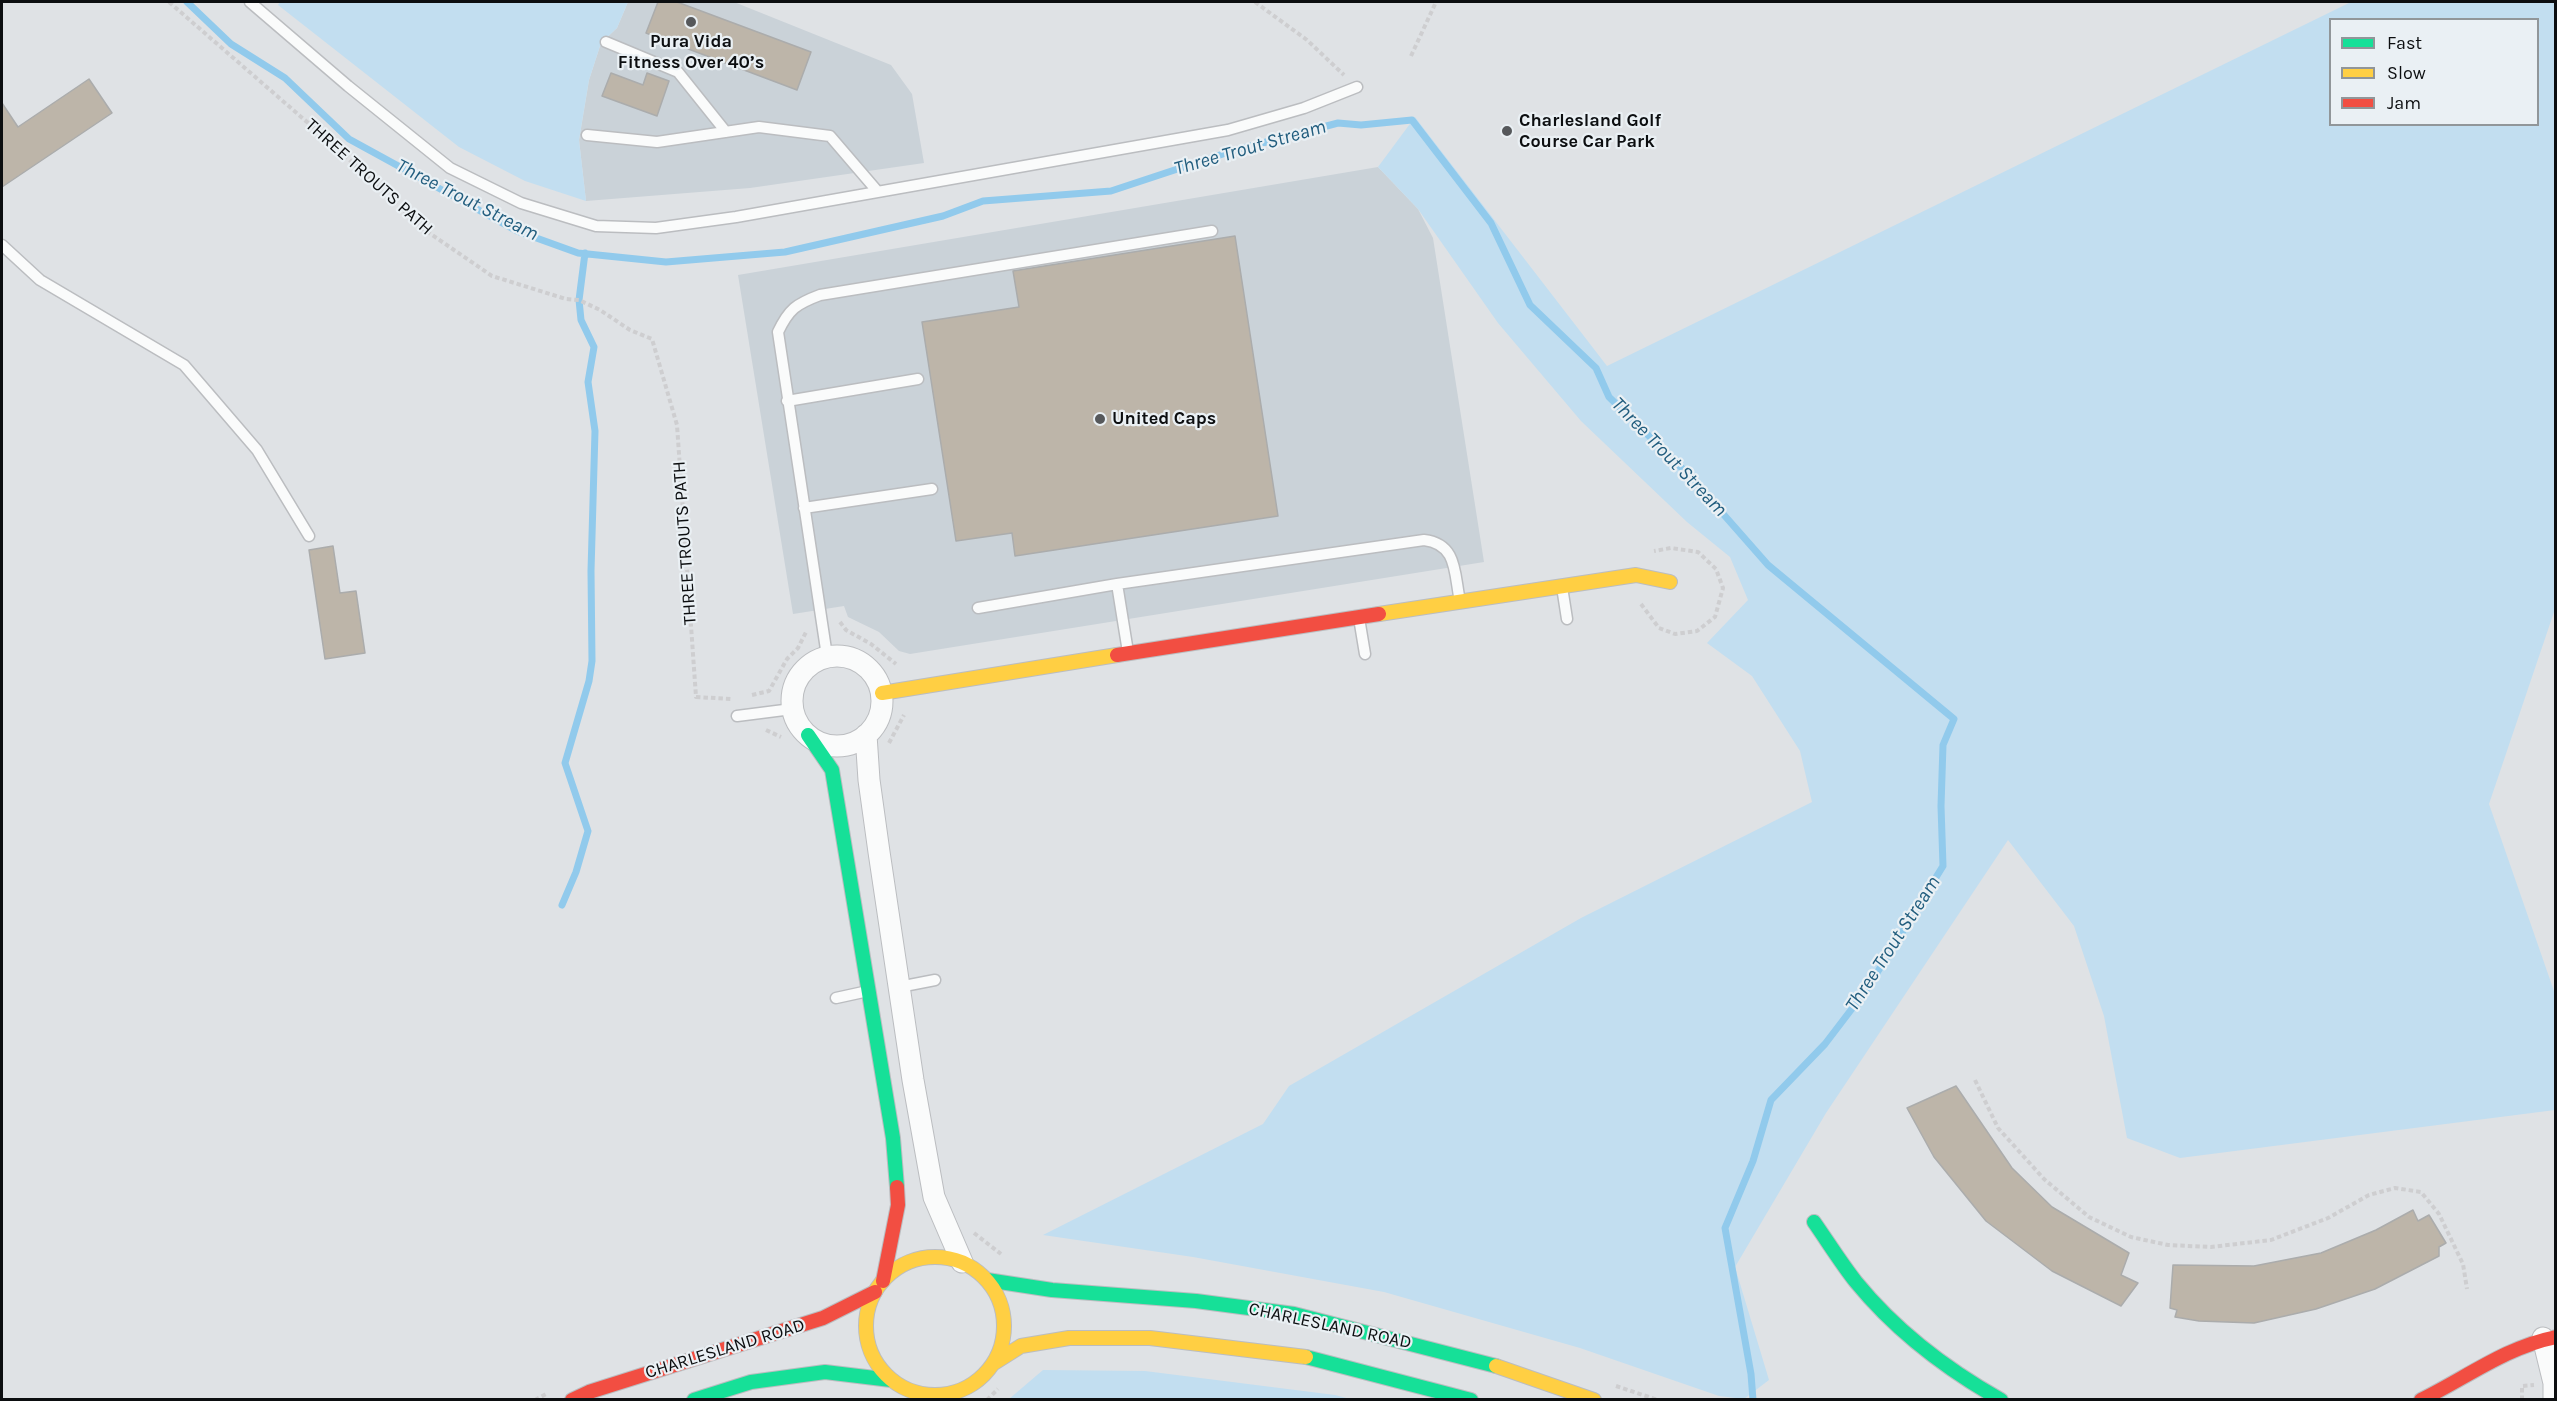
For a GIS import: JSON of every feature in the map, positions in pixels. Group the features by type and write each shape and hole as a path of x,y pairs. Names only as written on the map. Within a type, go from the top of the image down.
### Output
{"main road":[{"path":"882,693 1128,652 1636,575 1670,582"},
{"path":"808,735 832,770 893,1138 898,1205 879,1286 869,1307 866,1323 867,1339 872,1355 891,1380 907,1390 925,1395 946,1395 968,1388 983,1377 994,1363 1002,1344 1005,1324 1002,1307 987,1280 976,1270 962,1262 941,1257 925,1258 909,1262 894,1270 879,1286"},
{"path":"1814,1222 1858,1284 1900,1330 1969,1383 2001,1400"},
{"name":"CHARLESLAND ROAD","path":"987,1280 1052,1290 1196,1301 1294,1314 1479,1360 1594,1400"},
{"name":"CHARLESLAND ROAD","path":"572,1400 589,1392 823,1318 879,1286"},
{"name":"CHARLESLAND ROAD","path":"994,1363 1021,1346 1069,1338 1150,1338 1307,1357 1471,1400"},
{"path":"2421,1400 2452,1386 2496,1358 2549,1338"},
{"path":"694,1400 751,1382 825,1372 891,1380"}],"street":[{"path":"841,655 862,663 877,679 882,693 879,716 866,735 852,743 837,746 821,743 808,735 798,724 792,709 795,682 803,670 814,661 827,656 841,655"},
{"path":"866,735 869,780 899,987 934,1197 962,1262"},
{"path":"2549,1338 2554,1400"}],"lane":[{"path":"250,2 348,86 450,168 521,203 596,226 656,228 736,217 1228,130 1304,108 1357,87"},
{"path":"606,42 678,72 726,132"},
{"path":"587,135 657,142 759,127 830,136 878,192"},
{"path":"827,656 778,333 787,314 800,303 820,295 1212,231"},
{"path":"2,245 40,280 184,365 257,450 309,536"},
{"path":"788,401 918,379"},
{"path":"804,508 932,489"},
{"path":"978,608 1117,584 1424,540 1436,542 1446,548 1454,565 1460,602"},
{"path":"1117,584 1128,652"},
{"path":"1562,586 1567,620"},
{"path":"1359,617 1365,654"},
{"path":"737,716 792,709"},
{"path":"899,987 935,980"},
{"path":"836,998 869,991"}],"path":[{"name":"THREE TROUTS PATH","path":"169,2 331,143 419,226 492,276 579,300 600,309 630,330 652,339 677,425 696,697 735,700"},
{"path":"1255,2 1308,40 1357,87"},
{"path":"1411,56 1436,2"},
{"path":"1634,597 1648,610 1659,628 1675,634 1697,631 1715,617 1722,588 1716,569 1698,552 1671,548 1650,551"},
{"path":"737,716 735,700 769,691 787,659 798,648 806,632 803,623 839,621 846,630 871,644 902,669"},
{"path":"885,749 905,713"},
{"path":"757,731 766,730 779,734 784,740"},
{"path":"1975,1080 1998,1128 2044,1179 2090,1217 2131,1237 2168,1245 2211,1247 2271,1240 2328,1218 2369,1194 2395,1188 2421,1192 2439,1214 2463,1264 2467,1289"},
{"path":"987,1400 1001,1386"}],"shaded area":[{"path":"280,2 628,2 617,28 601,43 589,80 579,140 586,201 525,181 459,147 278,5"},
{"path":"628,2 734,2 891,65 912,94 924,163 750,188 586,201 579,140 589,80 601,43 617,28"},
{"path":"2351,2 2555,2 2555,609 2489,804 2555,994 2555,1110 2180,1158 2127,1138 2104,1016 2074,926 2008,840 1826,1113 1735,1267 1769,1380 1744,1399 1719,1396 1580,1348 1384,1292 1193,1257 1043,1235 1263,1124 1289,1086 1581,918 1812,802 1800,751 1752,676 1707,643 1748,600 1730,557 1687,522 1581,421 1498,323 1418,209 1378,167 1415,117 1607,366"},
{"path":"1378,167 1418,209 1433,238 1484,562 910,654 899,651 879,632 848,617 844,606 793,614 738,275"},
{"path":"1043,1370 1145,1371 1335,1395 1350,1399 1009,1399"}],"building":[{"path":"658,2 677,2 811,52 797,90 646,33"},
{"path":"611,73 643,85 647,73 669,81 657,116 602,96"},
{"path":"89,79 112,113 2,187 2,103 18,127"},
{"name":"United Caps","path":"1235,236 1278,516 1015,556 1012,533 956,541 922,322 1019,307 1013,271"},
{"path":"333,546 340,593 356,591 365,653 325,659 309,550"},
{"path":"1956,1086 2012,1168 2052,1207 2129,1253 2121,1275 2138,1283 2121,1306 2052,1271 1986,1221 1934,1157 1907,1108"},
{"path":"2413,1210 2418,1221 2429,1215 2446,1243 2439,1247 2439,1256 2375,1289 2316,1309 2254,1323 2199,1321 2175,1317 2177,1310 2170,1308 2173,1265 2254,1266 2321,1253 2376,1230"}],"waterway":[{"name":"Three Trout Stream","path":"187,2 231,44 285,78 349,139 517,231 578,253 666,262 785,252 943,216 983,201 1111,191 1232,151 1338,123 1361,125 1412,120 1491,223 1530,305 1596,368 1609,397 1688,474 1768,565 1954,719 1943,745 1941,806 1943,866 1867,989 1825,1044 1771,1100 1753,1161 1725,1228 1751,1374 1753,1400"},
{"path":"562,905 576,872 588,831 565,763 589,681 592,661 591,571 595,431 588,382 594,347 581,320 579,300 585,253"}],"traffic: fast":[{"path":"808,735 832,770 893,1138 897,1187"},
{"path":"1814,1222 1856,1282 1888,1317 1941,1362 2001,1400"},
{"path":"987,1280 1052,1290 1196,1301 1294,1314 1496,1366"},
{"path":"1306,1357 1471,1400"},
{"path":"694,1400 751,1382 825,1372 891,1380"}],"traffic: slow":[{"path":"1379,614 1636,575 1670,582"},
{"path":"882,693 1117,655"},
{"path":"935,1257 961,1262 984,1277 999,1300 1004,1326 999,1352 984,1375 961,1390 935,1395 909,1390 886,1375 871,1352 866,1326 871,1300 886,1277 909,1262 935,1257"},
{"path":"994,1363 1021,1346 1069,1338 1150,1338 1306,1357"},
{"path":"1496,1366 1594,1400"}],"traffic: jam":[{"path":"1117,655 1379,614"},
{"path":"883,1281 898,1205 897,1187"},
{"path":"572,1400 589,1392 823,1318 875,1292"},
{"path":"2421,1400 2520,1348 2556,1337"}],"place":[{"name":"Pura Vida Fitness Over 40’s","path":"691,22"},
{"name":"Charlesland Golf Course Car Park","path":"1507,131"},
{"name":"United Caps","path":"1100,419"}]}
